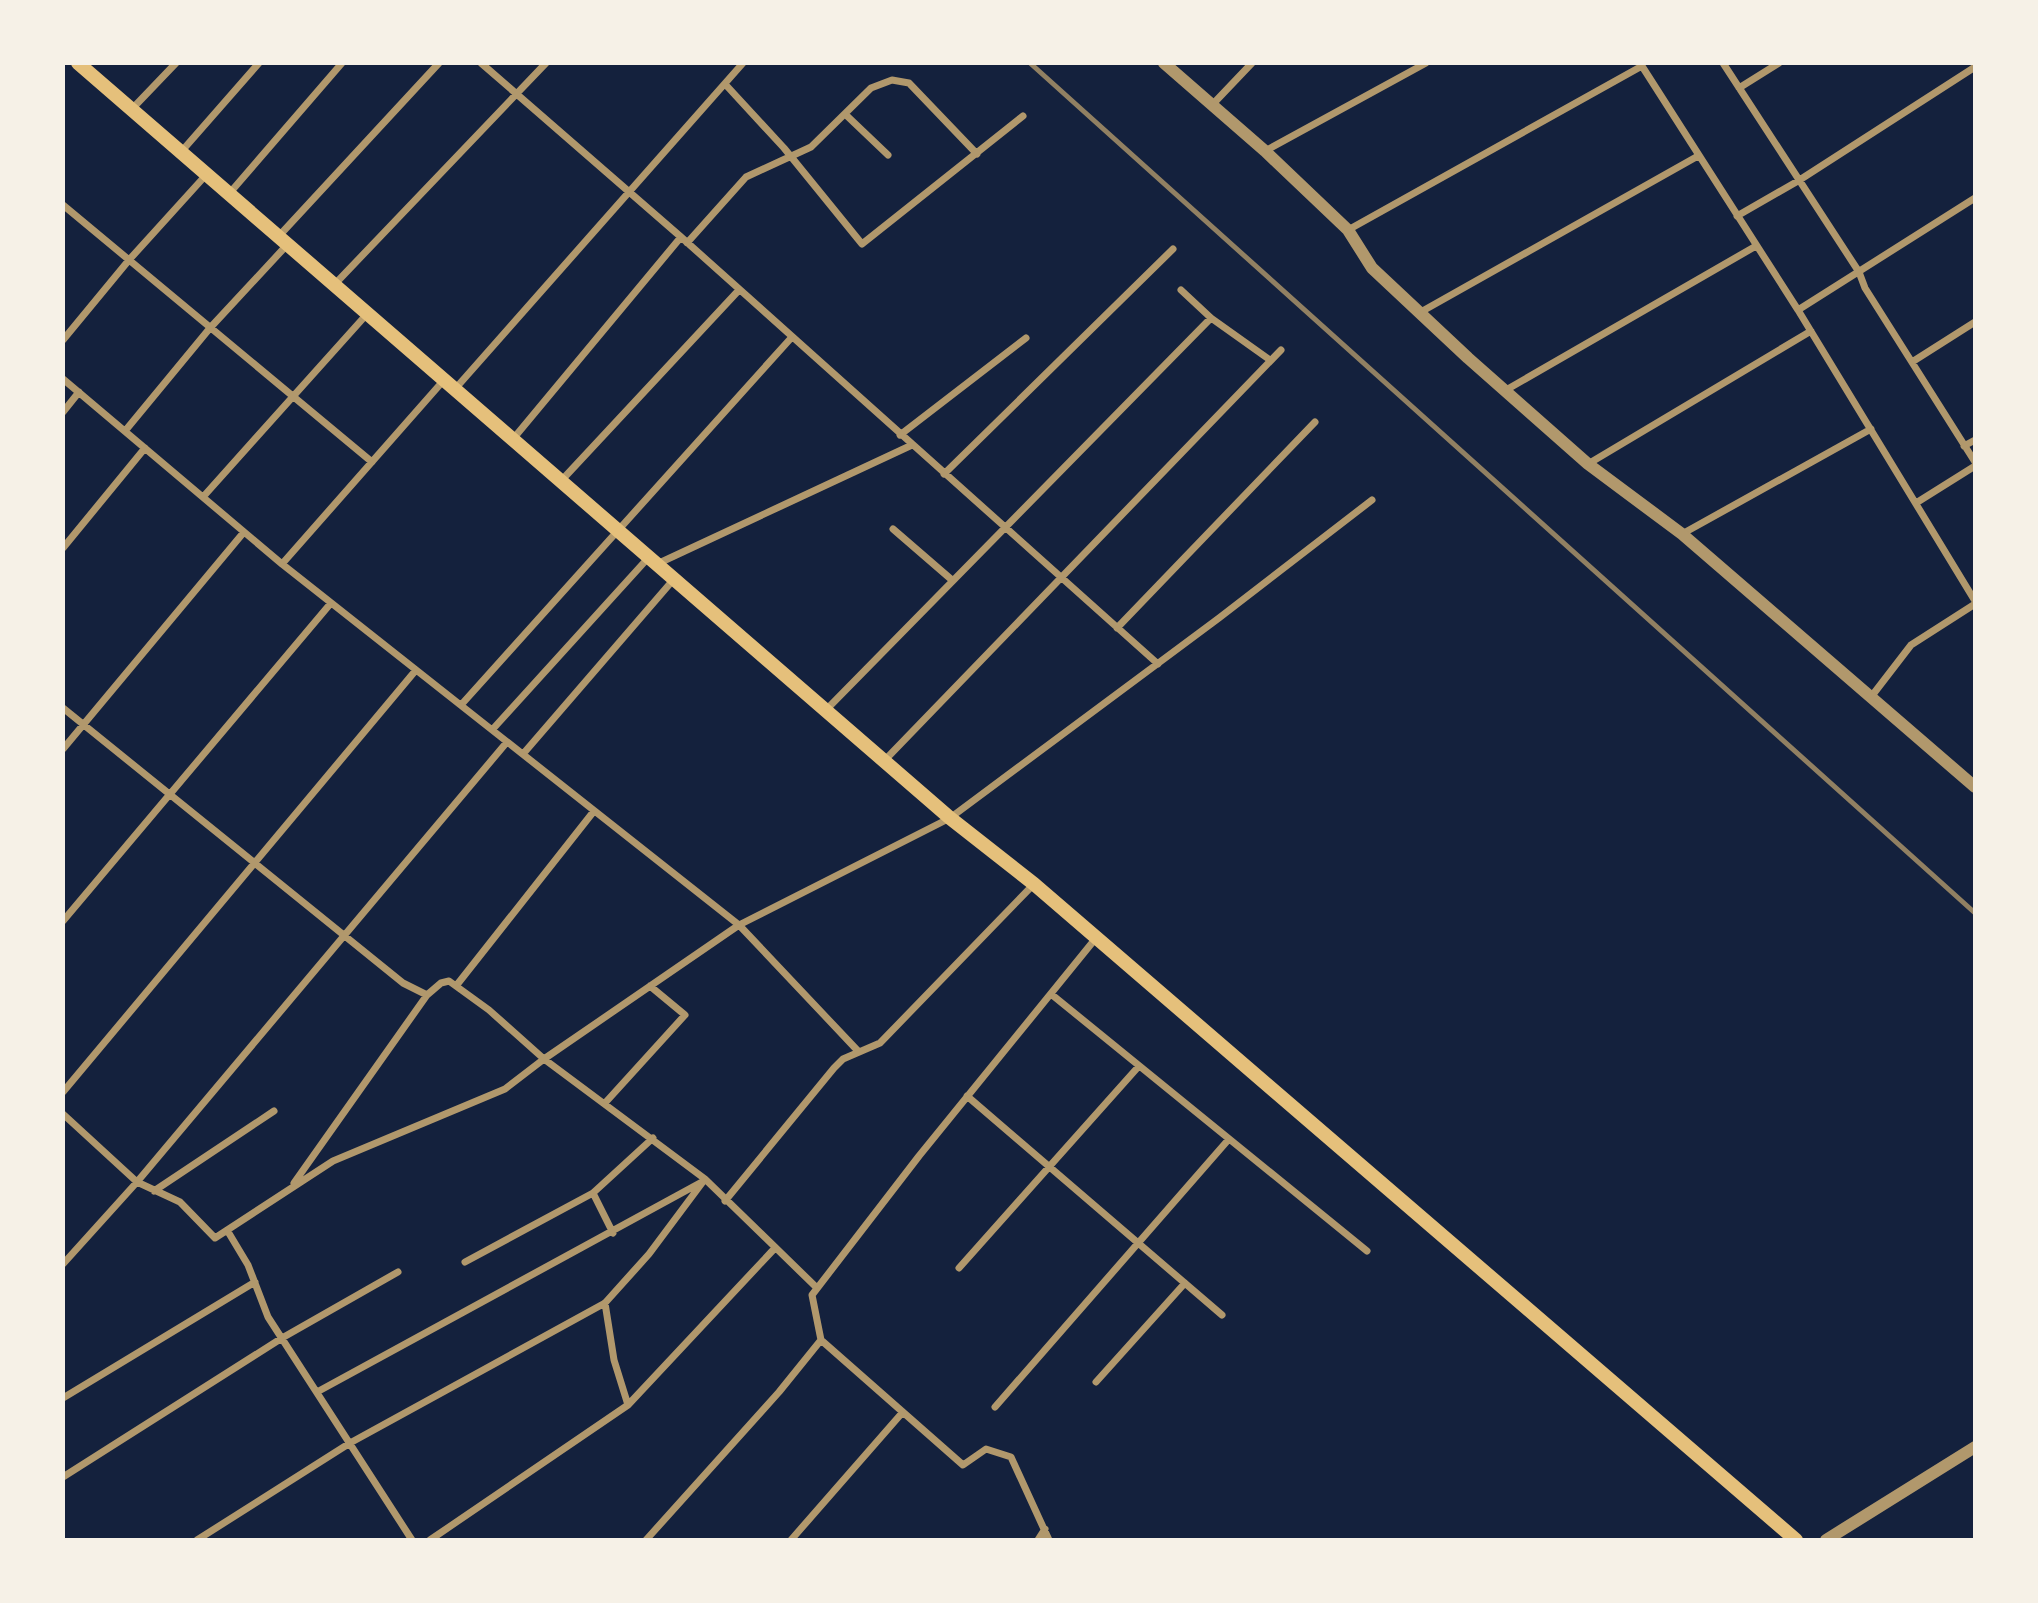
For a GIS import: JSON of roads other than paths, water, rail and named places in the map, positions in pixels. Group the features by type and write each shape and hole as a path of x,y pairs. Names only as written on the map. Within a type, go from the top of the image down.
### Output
{"main road":[{"path":"87,66 131,110 228,195 950,818 1034,884 1796,1540"}],"street":[{"path":"131,110 176,63"},
{"path":"180,152 259,63"},
{"path":"228,195 342,63"},
{"path":"125,431 282,241 439,63"},
{"path":"481,63 629,191 1158,664"},
{"path":"334,285 546,63"},
{"path":"282,564 372,462 449,384 629,191 743,63"},
{"path":"1164,63 1265,151 1348,230 1372,268 1419,313 1588,464 1682,534 1975,787"},
{"path":"1212,105 1252,63"},
{"path":"1265,151 1426,63"},
{"path":"1723,63 1858,272 1865,288 1975,464 1916,503"},
{"path":"1739,88 1779,63"},
{"path":"1348,230 1641,65 1798,310 1975,602 1911,645 1871,697"},
{"path":"1737,216 1798,181 1975,67"},
{"path":"513,439 684,240 746,177 811,147 871,88 892,80 909,83 976,154"},
{"path":"724,84 790,155 863,244 1023,116"},
{"path":"845,114 888,155"},
{"path":"1419,313 1698,156"},
{"path":"63,340 129,260 206,175"},
{"path":"1798,310 1975,198"},
{"path":"63,205 372,462"},
{"path":"1506,390 1756,246"},
{"path":"944,474 1173,248"},
{"path":"561,481 739,290"},
{"path":"1181,290 1212,318 1270,360"},
{"path":"203,497 367,314"},
{"path":"826,710 1212,318"},
{"path":"1912,362 1975,322"},
{"path":"1588,464 1811,331"},
{"path":"461,705 792,337"},
{"path":"900,435 1026,338"},
{"path":"884,761 1281,350"},
{"path":"63,379 282,564 739,925 858,1051"},
{"path":"63,412 79,392"},
{"path":"1118,628 1315,422"},
{"path":"1682,534 1871,429"},
{"path":"1964,446 1975,440"},
{"path":"492,730 653,561 912,445"},
{"path":"63,548 145,449"},
{"path":"63,1114 138,1182 180,1202 215,1238 333,1161 505,1089 544,1059 739,925 950,818 1158,664 1371,500"},
{"path":"893,529 952,580"},
{"path":"63,749 244,532"},
{"path":"523,754 674,579"},
{"path":"63,921 331,603"},
{"path":"63,1093 416,670"},
{"path":"63,708 403,983 427,995"},
{"path":"63,1264 138,1182 507,742"},
{"path":"456,986 594,811"},
{"path":"725,1201 834,1068 858,1051 867,1050 880,1043 1034,884"},
{"path":"1049,1540 1011,1457 986,1448 963,1465 821,1340 812,1296 967,1096 1097,938"},
{"path":"291,1187 427,995 441,983 449,981 544,1059 653,1138 705,1180 817,1287"},
{"path":"606,1103 685,1015 650,986"},
{"path":"1051,994 1367,1251"},
{"path":"959,1268 1139,1066"},
{"path":"967,1096 1222,1315"},
{"path":"154,1191 274,1111"},
{"path":"465,1262 593,1193 653,1138"},
{"path":"995,1408 1229,1139"},
{"path":"317,1392 613,1233 705,1180"},
{"path":"197,1540 349,1443 605,1303 649,1254 705,1180"},
{"path":"593,1193 613,1233"},
{"path":"227,1230 255,1282 268,1317 412,1540"},
{"path":"430,1540 628,1405 775,1248"},
{"path":"63,1476 282,1338 398,1272"},
{"path":"63,1398 255,1282"},
{"path":"1096,1382 1185,1283"},
{"path":"605,1303 614,1360 628,1405"},
{"path":"646,1540 779,1392 821,1340"},
{"path":"792,1540 902,1413"},
{"path":"1826,1540 1975,1447"},
{"path":"1038,1540 1045,1529"}],"railway":[{"path":"1030,63 1975,913"}]}
